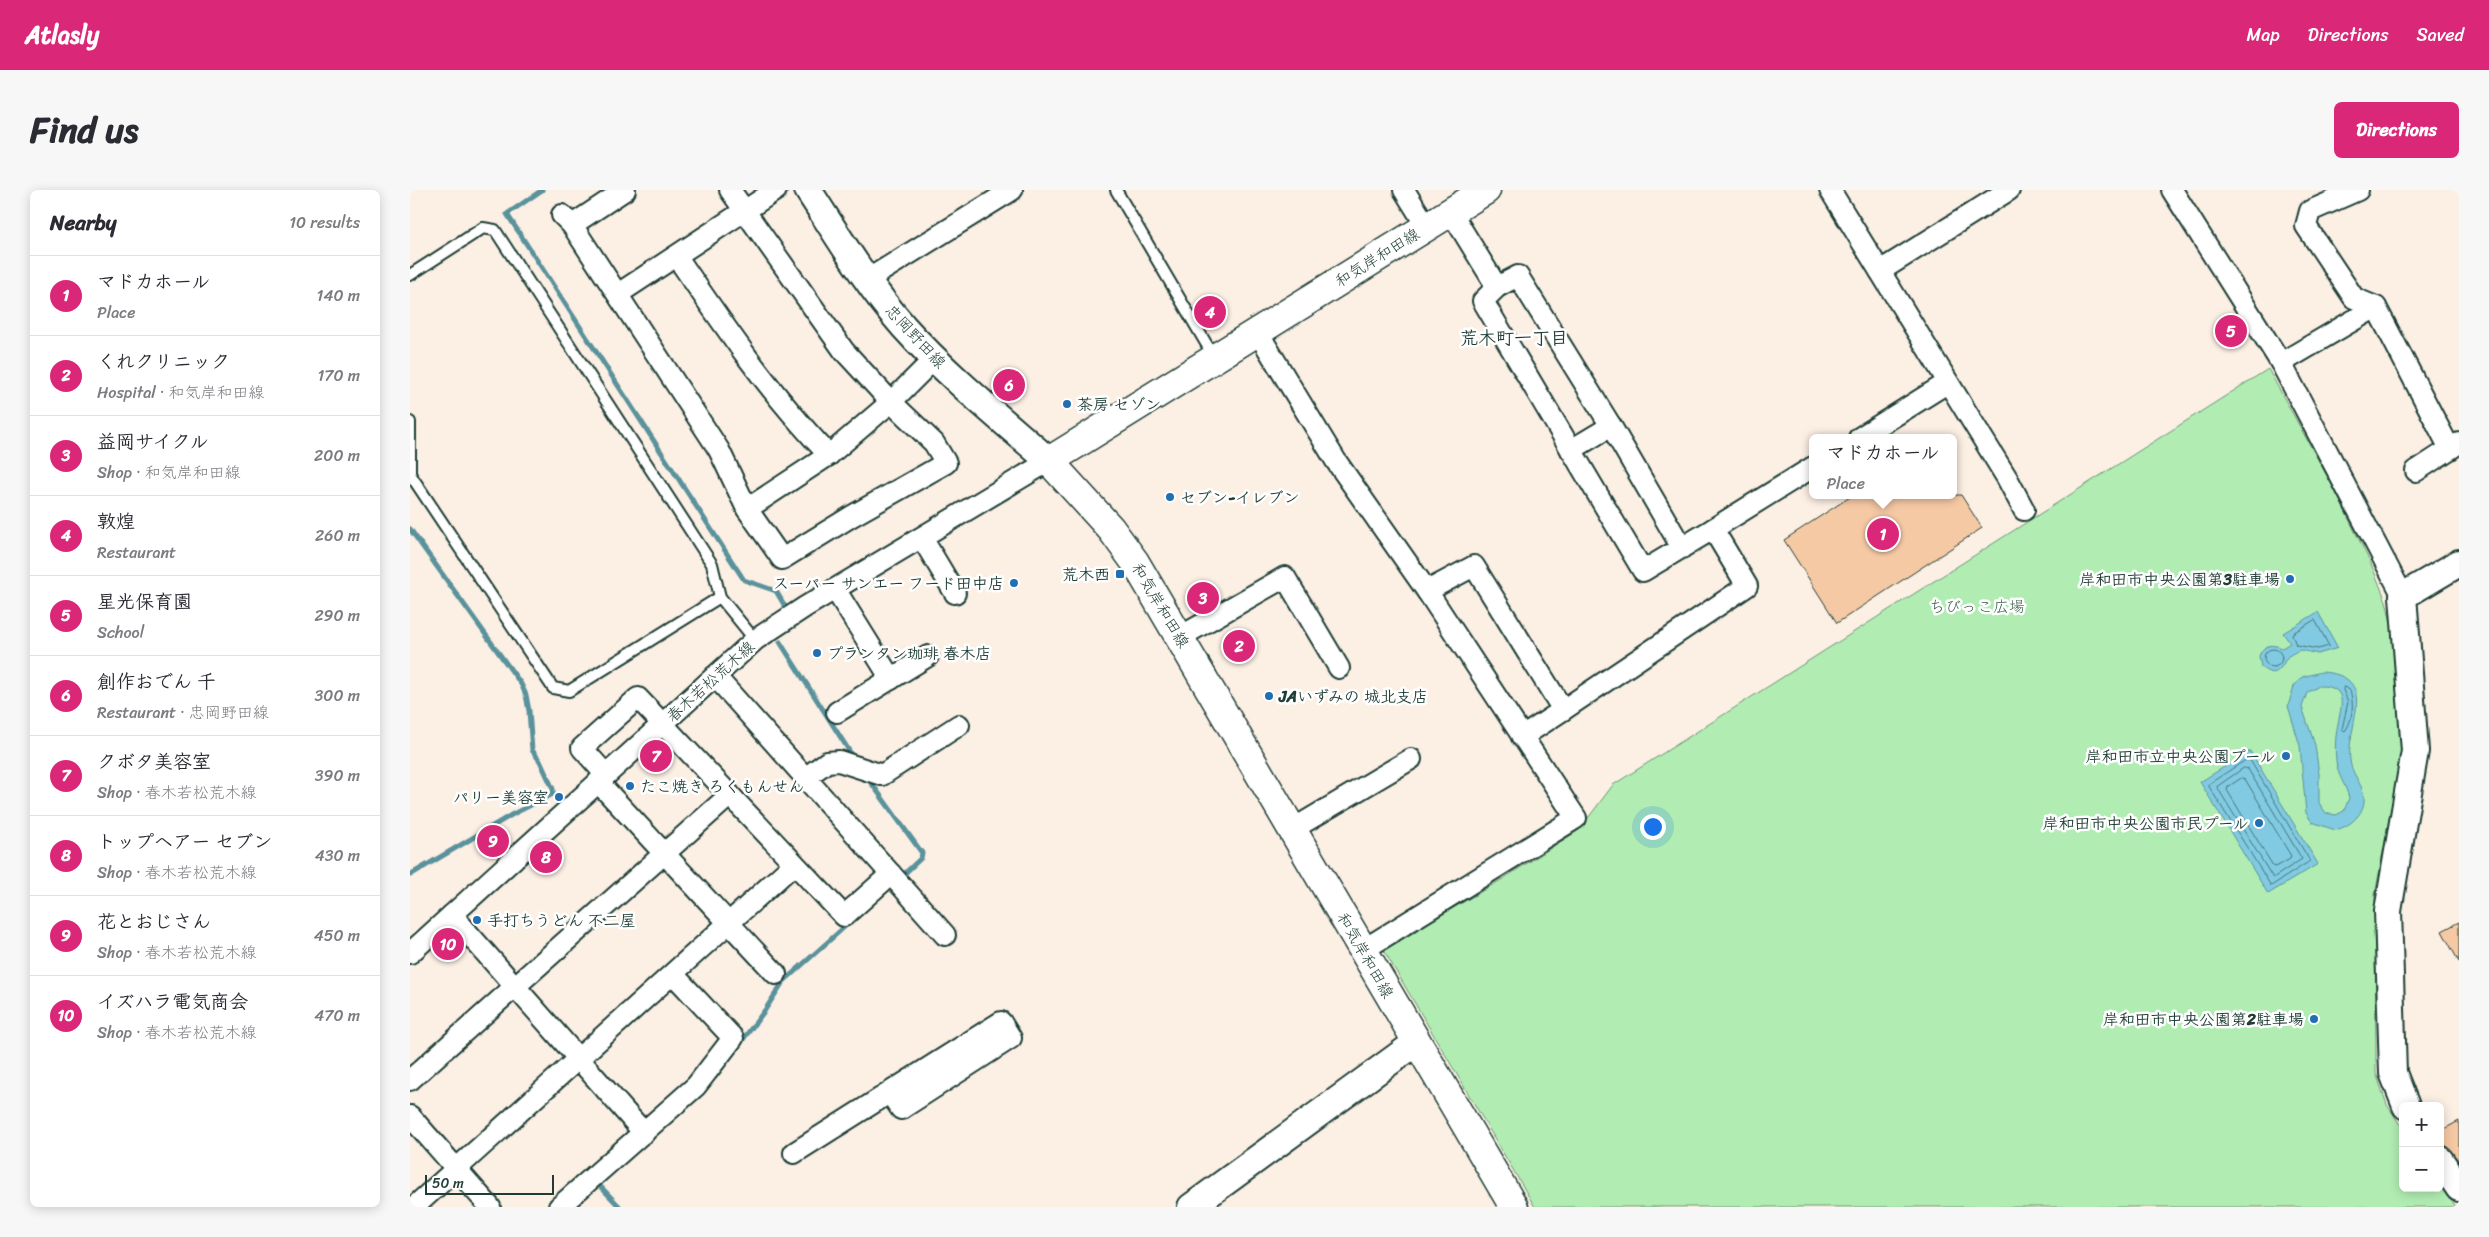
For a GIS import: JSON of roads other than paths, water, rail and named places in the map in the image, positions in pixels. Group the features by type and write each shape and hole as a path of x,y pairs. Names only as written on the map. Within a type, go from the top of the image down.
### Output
{"main road":[{"name":"和気岸和田線","path":"1486,190 1049,461 1111,530 1136,562 1514,1207"}],"street":[{"path":"625,190 567,220 618,294 719,450 746,508 782,559 852,516 946,463 934,444 890,402 844,352 730,190"},
{"path":"618,294 677,257 776,190"},
{"name":"忠岡野田線","path":"808,190 867,280 904,326 934,358 1049,461"},
{"path":"867,280 1012,190"},
{"path":"1404,190 1427,226"},
{"path":"1880,271 2009,190"},
{"path":"2172,190 2281,364 2403,596 2415,751 2388,911 2393,1073 2404,1102"},
{"path":"2358,190 2310,211 2306,226 2354,298 2376,307 2454,446 2416,471"},
{"path":"1837,192 1880,271 2007,478 2024,510"},
{"path":"1451,212 1497,287"},
{"path":"677,257 739,348 800,426 829,455"},
{"path":"1682,548 1611,426 1518,276 1497,287 1483,301 1643,571 1682,548 1809,469"},
{"path":"2281,364 2376,307"},
{"path":"1257,331 1336,462 1427,591 1576,818 1363,950"},
{"path":"746,508 829,455 890,402 934,358"},
{"path":"1865,434 1947,383"},
{"path":"1571,450 1611,426"},
{"name":"春木若松荒木線","path":"410,953 755,640 835,589 1049,461"},
{"path":"1522,736 1748,586 1713,529"},
{"path":"922,538 955,593"},
{"path":"2403,596 2459,563"},
{"path":"1427,591 1474,566 1562,710"},
{"path":"1180,638 1285,577 1339,668"},
{"path":"835,589 890,679"},
{"path":"837,712 928,656"},
{"path":"715,676 945,935"},
{"path":"776,974 664,854 602,778 582,748 638,698 844,916 891,874"},
{"path":"805,778 827,762 838,760 882,775 959,725"},
{"path":"1293,829 1411,759"},
{"path":"410,1080 730,795"},
{"path":"414,1207 794,864"},
{"path":"452,915 644,1133"},
{"path":"559,1207 696,1086 733,1038 673,974"},
{"path":"794,1153 1001,1022 1011,1038 901,1109 890,1093"},
{"path":"1191,1207 1418,1042"},
{"path":"410,1116 490,1207"},
{"path":"2444,1166 2459,1188"}],"lane":[{"path":"1116,190 1214,357"},
{"path":"410,275 483,228 495,230 712,564 720,597 755,640"},
{"path":"410,422 410,474 553,688 569,691 720,597"}],"water":[{"path":"2318,612 2338,648 2318,654 2300,650 2288,656 2282,667 2273,673 2261,667 2259,656 2265,647 2271,645 2282,648 2290,643 2283,633"},
{"path":"2321,672 2339,675 2350,682 2355,692 2355,718 2350,747 2350,760 2352,769 2363,791 2364,802 2356,818 2346,826 2335,830 2312,822 2306,813 2300,746 2288,706 2294,686 2302,677","holes":["2319,686 2329,687 2340,694 2341,707 2336,737 2336,761 2349,798 2344,811 2336,815 2326,813 2319,803 2319,774 2315,745 2302,707 2307,693"]},
{"name":"岸和田市中央公園市民プール","path":"2250,751 2318,864 2268,894 2200,782"}],"waterway":[{"path":"542,190 507,214 744,580 776,591 786,608"},
{"path":"410,529 521,684 526,695 529,711 532,750 540,761 553,789 553,794 513,814 410,875"},
{"path":"780,642 855,760"},
{"path":"867,777 922,853 921,858 902,876"},
{"path":"715,1077 765,1010 783,982 850,922"},
{"path":"602,1180 599,1185 620,1207"}],"place":[{"name":"敦煌","path":"1210,312"},
{"name":"星光保育園","path":"2231,331"},
{"name":"創作おでん 千","path":"1009,385"},
{"name":"茶房 セゾン","path":"1067,404"},
{"name":"セブン-イレブン","path":"1170,497"},
{"name":"マドカホール","path":"1883,534"},
{"name":"荒木西","path":"1120,574"},
{"name":"岸和田市中央公園第3駐車場","path":"2290,579"},
{"name":"スーパー サンエー フード田中店","path":"1014,583"},
{"name":"益岡サイクル","path":"1203,598"},
{"name":"くれクリニック","path":"1239,646"},
{"name":"プランタン珈琲 春木店","path":"817,653"},
{"name":"JAいずみの 城北支店","path":"1269,696"},
{"name":"クボタ美容室","path":"656,756"},
{"name":"岸和田市立中央公園プール","path":"2286,756"},
{"name":"たこ焼き ろくもんせん","path":"630,786"},
{"name":"パリー美容室","path":"559,797"},
{"name":"岸和田市中央公園市民プール","path":"2259,823"},
{"name":"花とおじさん","path":"493,841"},
{"name":"トップヘアー セブン","path":"546,857"},
{"name":"手打ちうどん 不二屋","path":"477,920"},
{"name":"イズハラ電気商会","path":"448,944"},
{"name":"岸和田市中央公園第2駐車場","path":"2314,1019"}],"district":[{"name":"荒木町一丁目","path":"1514,338"}],"park label":[{"name":"ちびっこ広場","path":"1977,606"}]}
